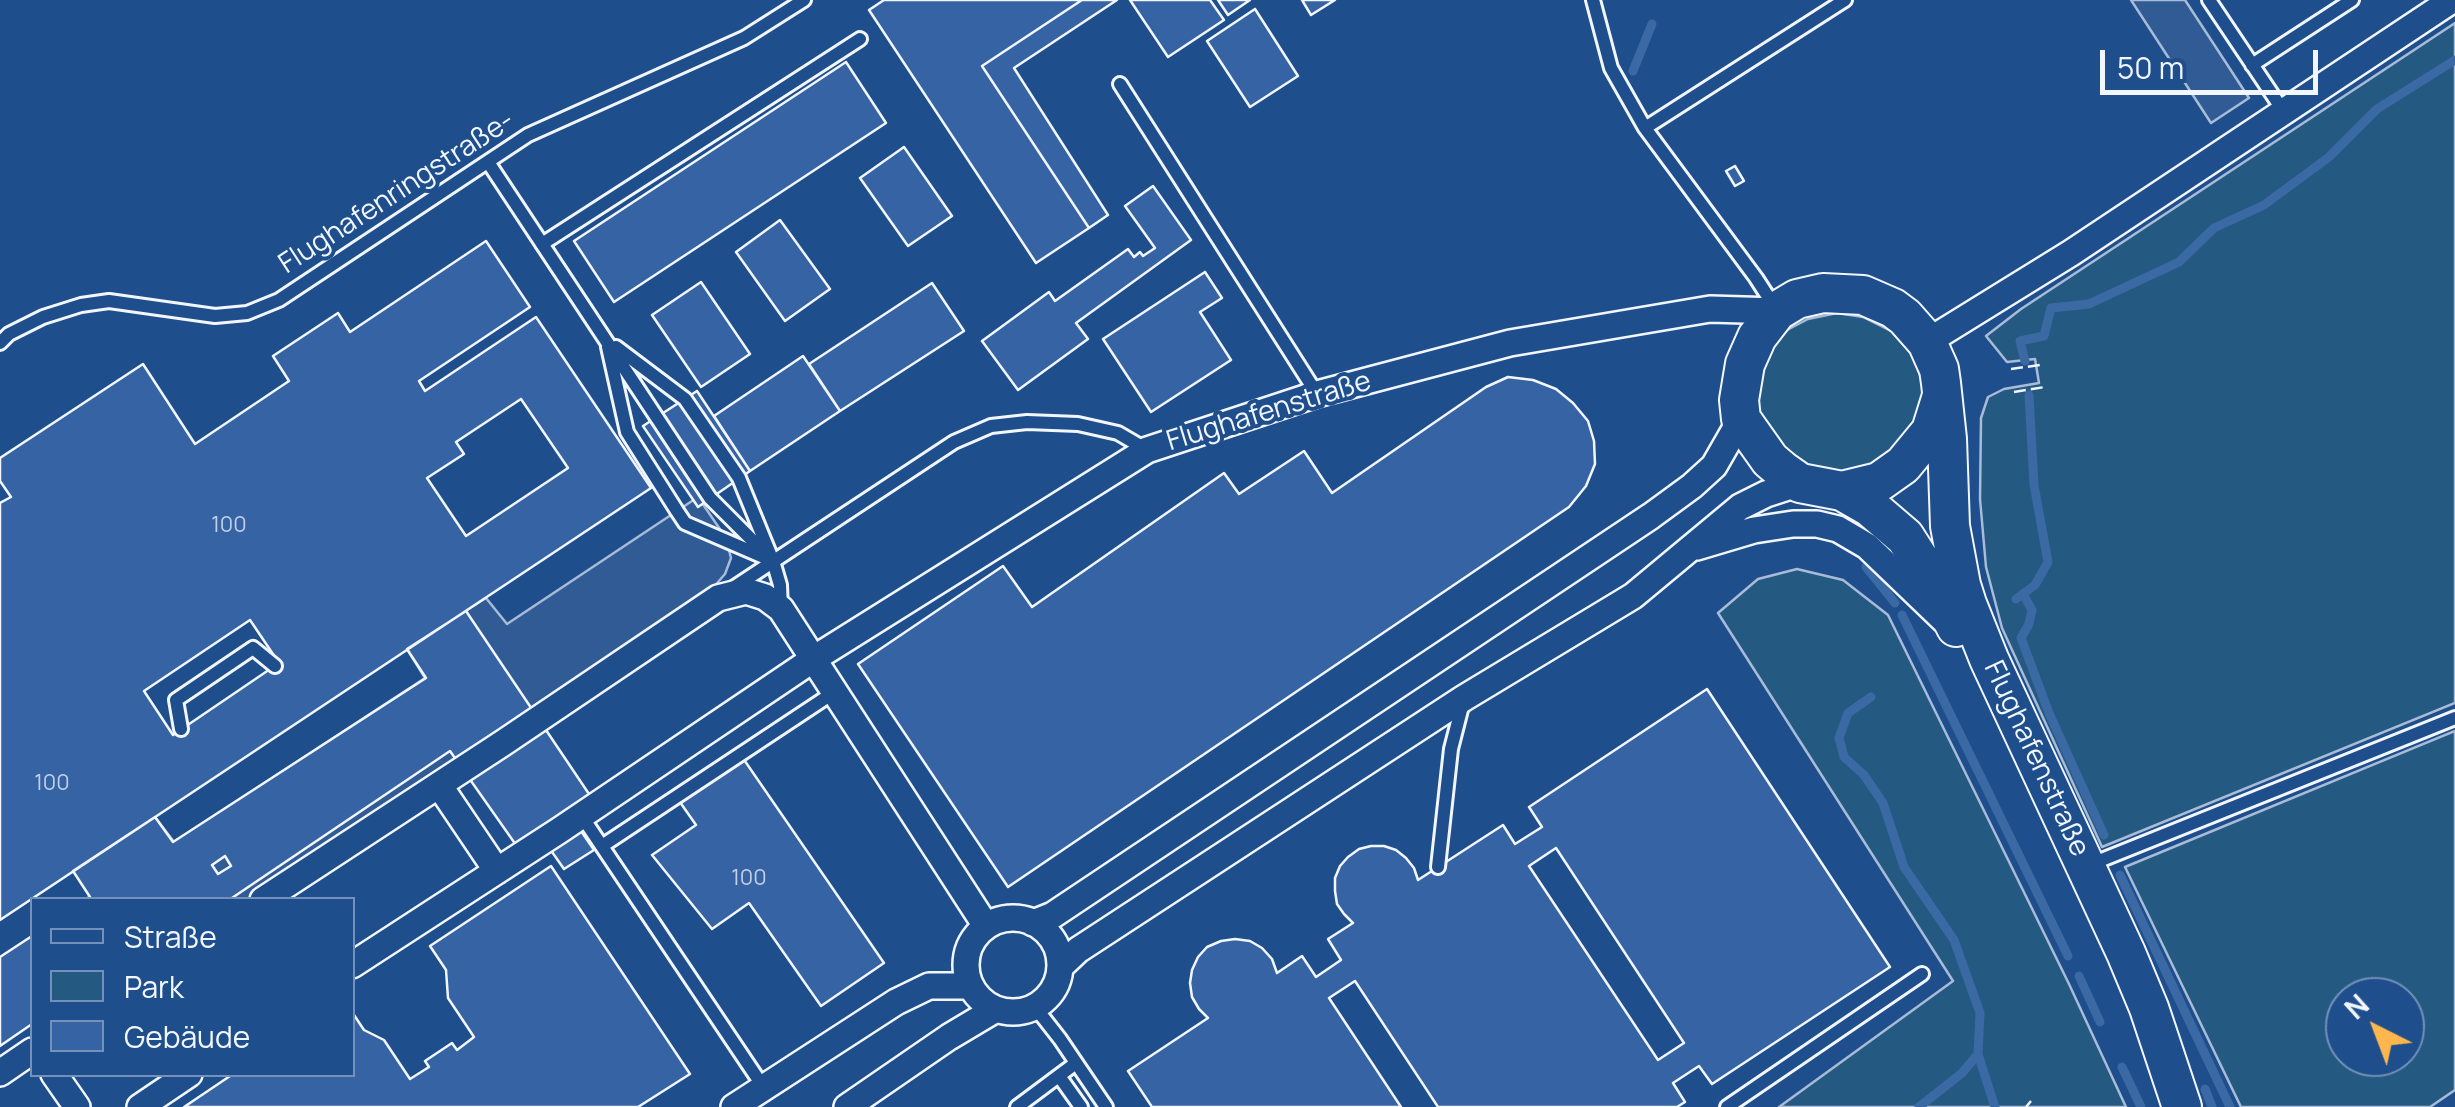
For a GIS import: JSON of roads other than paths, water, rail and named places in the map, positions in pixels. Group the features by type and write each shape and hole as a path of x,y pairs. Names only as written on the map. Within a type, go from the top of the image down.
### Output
{"main road":[{"name":"Flughafenstraße","path":"1778,311 1796,299 1823,293 1863,295 1906,317 1927,342 1939,369 1947,440 1950,526 1964,595 1989,659 2148,1008 2180,1107"},
{"path":"1741,419 1740,382 1745,364 1758,337 1778,311"},
{"path":"1842,491 1879,482 1903,465 1931,431 1942,399"},
{"name":"Flughafenstraße","path":"1741,419 1770,460 1800,482 1842,491 1870,507 1905,537 1930,576 2057,840 2112,984 2180,1107"}],"street":[{"path":"1927,342 2071,253 2452,0"},
{"name":"Flughafenstraße","path":"355,963 814,658 1147,450 1316,394 1510,343 1710,310 1778,311"},
{"path":"1034,923 1053,915 1651,516 1714,466 1741,419"},
{"name":"Flughafenstraße","path":"1035,1007 1052,990 1060,968 1078,950 1464,698 1634,596 1740,507 1800,482"},
{"name":"Flughafenstraße","path":"1687,549 1754,530 1793,524 1838,528 1868,546 1960,635"},
{"path":"269,897 718,598 746,590 781,609 986,926"},
{"path":"439,785 496,871"},
{"path":"1035,1007 996,1010 970,986 966,960 976,935 986,926 1010,918 1034,923 1053,941 1060,968"},
{"path":"734,1107 896,1002 929,986 970,986"},
{"path":"847,1107 964,1027 996,1010"},
{"path":"0,1072 30,1053"},
{"path":"56,1077 76,1107"},
{"path":"140,1107 185,1077"}],"lane":[{"name":"Flughafenringstraße-","path":"0,343 43,318 81,305 109,301 215,316 248,313 279,300 528,135 744,38 804,0"},
{"path":"1593,0 1612,68 1645,128 1778,311"},
{"path":"1645,128 1845,0"},
{"path":"2209,0 2284,112"},
{"path":"2252,65 2352,0"},
{"path":"542,244 860,39"},
{"path":"1120,84 1316,394"},
{"path":"488,162 710,498 773,561"},
{"path":"606,340 685,400 740,478 773,561 781,609"},
{"path":"606,340 628,432 685,523 773,561"},
{"path":"718,598 954,442 990,426 1027,422 1078,424 1118,434 1147,450"},
{"path":"180,729 176,700 252,648 276,666"},
{"path":"602,846 836,691"},
{"path":"1438,868 1451,750 1464,698"},
{"path":"2086,866 2455,718"},
{"path":"581,815 764,1088"},
{"path":"1727,1107 1922,974"},
{"path":"1035,1007 1106,1107"},
{"path":"1017,1107 1076,1064"},
{"path":"1059,1076 1081,1107"}],"waterway":[{"path":"1633,71 1652,24"},
{"path":"2025,361 2020,341 2044,336 2051,308 2089,304 2179,262 2214,228 2264,205 2329,157 2377,109 2455,60"},
{"path":"2016,599 2035,585 2048,562 2034,485 2029,395"},
{"path":"1866,567 1895,603"},
{"path":"2023,594 2032,610 2021,638 2049,713 2104,835"},
{"path":"1902,615 2068,956"},
{"path":"1871,697 1848,713 1839,738 1844,757 1864,775 1883,803 1904,867 1954,940 1980,1013 1978,1054 1962,1073 1919,1107"},
{"path":"2120,875 2230,1107"},
{"path":"2079,976 2100,1022"},
{"path":"1978,1054 1995,1107"},
{"path":"2122,1067 2141,1107"},
{"path":"2205,1089 2212,1107"}]}
